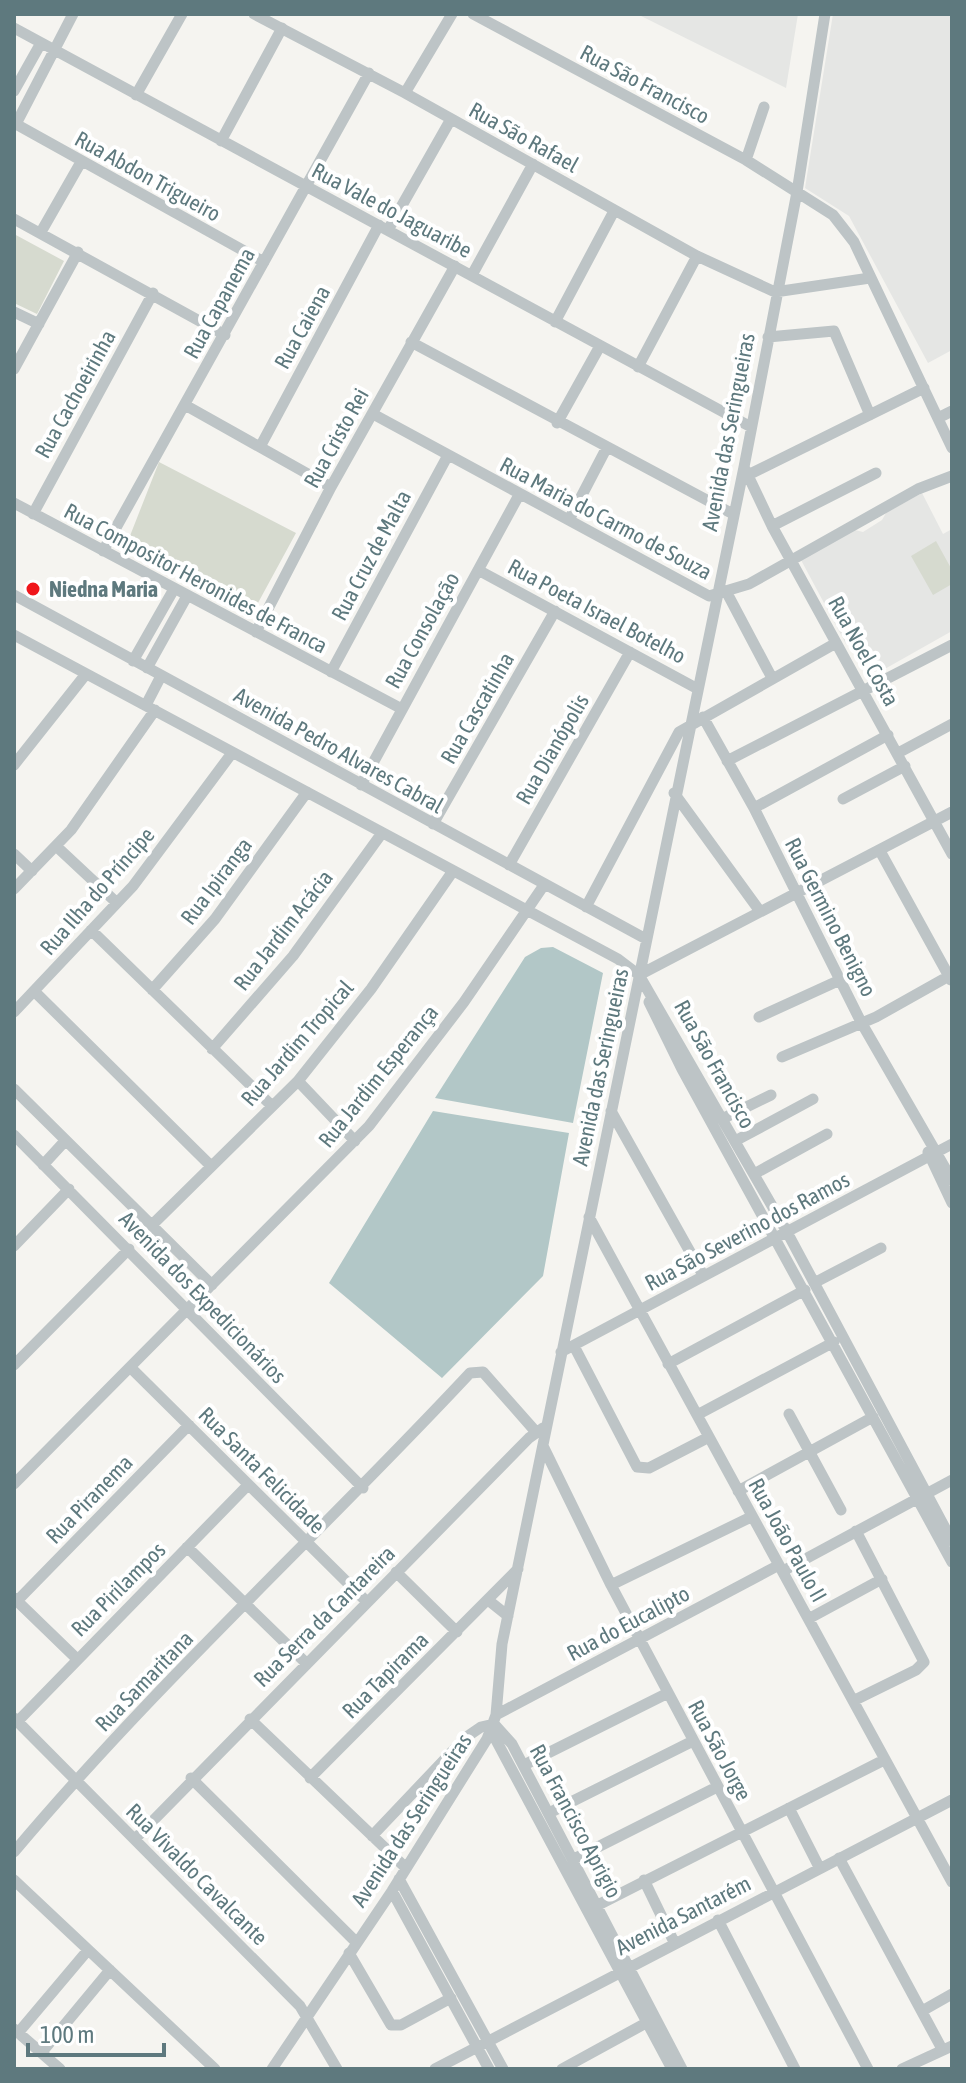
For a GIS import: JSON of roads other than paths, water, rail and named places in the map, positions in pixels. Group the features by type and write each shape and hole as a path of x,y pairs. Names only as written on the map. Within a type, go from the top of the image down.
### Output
{"street":[{"path":"15,124 73,14"},
{"path":"136,95 182,14"},
{"name":"Rua São Rafael","path":"254,14 369,73 697,256 775,292"},
{"path":"405,93 452,14"},
{"name":"Avenida das Seringueiras","path":"272,2069 392,1891 492,1724 497,1675 543,1446 541,1429 561,1352 688,725 721,594 733,514 746,471 775,292 797,192 825,14"},
{"name":"Rua São Francisco","path":"480,16 746,160 843,224 952,448"},
{"name":"Rua Vale do Jaguaribe","path":"14,28 751,427"},
{"path":"221,141 282,28"},
{"path":"14,91 41,43"},
{"name":"Rua Capanema","path":"103,551 369,73"},
{"path":"746,160 764,107"},
{"name":"Rua Caiena","path":"260,447 384,227 451,119"},
{"name":"Rua Abdon Trigueiro","path":"15,124 264,262"},
{"path":"41,232 81,162"},
{"path":"472,275 533,164"},
{"path":"555,322 614,211"},
{"path":"14,219 225,335"},
{"path":"14,369 78,252"},
{"path":"638,367 697,256"},
{"name":"Rua Cristo Rei","path":"256,632 331,487 455,266"},
{"path":"775,292 870,278"},
{"name":"Rua Cachoeirinha","path":"33,514 153,293"},
{"path":"14,312 39,324"},
{"path":"768,337 834,331 870,415"},
{"path":"411,342 557,423 733,514"},
{"path":"557,423 600,346"},
{"path":"746,471 924,388"},
{"path":"185,405 331,487"},
{"path":"938,418 952,411"},
{"name":"Rua Maria do Carmo de Souza","path":"373,414 691,589 721,594 790,560 918,489 952,476"},
{"path":"569,520 606,449"},
{"name":"Rua Cruz de Malta","path":"331,672 447,457"},
{"name":"Rua Noel Costa","path":"746,471 790,560 952,854"},
{"path":"772,526 876,473"},
{"name":"Rua Consolação","path":"361,785 519,495"},
{"name":"Rua Compositor Heronides de Franca","path":"14,503 402,709"},
{"name":"Rua Poeta Israel Botelho","path":"478,570 696,688"},
{"path":"133,661 174,589"},
{"path":"721,594 772,678"},
{"name":"Avenida Pedro Alvares Cabral","path":"14,595 646,939"},
{"path":"147,668 187,596"},
{"name":"Rua Cascatinha","path":"433,824 555,611"},
{"path":"14,635 618,959 639,975 952,812"},
{"path":"586,907 665,754 688,725 836,643"},
{"path":"727,761 952,645"},
{"name":"Rua Dianópolis","path":"509,865 630,652"},
{"path":"14,765 86,674"},
{"path":"14,889 56,846 119,766 151,708 161,676"},
{"name":"Rua Germino Benigno","path":"703,717 754,808 861,1022 924,1136 952,1203"},
{"path":"898,753 952,724"},
{"path":"754,808 888,735"},
{"name":"Rua Ilha do Príncipe","path":"14,1012 117,903 232,753"},
{"path":"843,799 905,766"},
{"name":"Rua Ipiranga","path":"152,990 215,919 307,792"},
{"path":"674,793 759,910"},
{"name":"Rua Jardim Acácia","path":"212,1049 293,956 382,833"},
{"path":"56,846 117,903"},
{"path":"782,1057 950,979 880,851"},
{"path":"14,854 32,871"},
{"name":"Rua Jardim Tropical","path":"152,1225 298,1081 371,989 453,871"},
{"name":"Rua Jardim Esperança","path":"14,1483 355,1141 417,1066 544,885"},
{"path":"91,930 272,1106"},
{"name":"Rua São Francisco","path":"639,975 754,1174 781,1235"},
{"name":"Rua São Francisco","path":"639,975 682,1069 810,1286 923,1495 952,1562"},
{"path":"759,1017 840,980"},
{"path":"34,991 211,1166"},
{"path":"298,1081 355,1141"},
{"name":"Avenida dos Expedicionários","path":"14,1089 212,1285"},
{"path":"722,1119 771,1095"},
{"path":"735,1141 813,1099"},
{"path":"611,1111 703,1275"},
{"path":"754,1174 827,1134"},
{"name":"Avenida dos Expedicionários","path":"14,1135 363,1488"},
{"path":"43,1165 65,1141"},
{"name":"Rua São Severino dos Ramos","path":"561,1352 952,1144"},
{"name":"Rua Germino Benigno","path":"933,1154 952,1180"},
{"path":"14,1246 69,1189"},
{"name":"Rua João Paulo II","path":"589,1217 751,1517 855,1700 884,1760 949,1867 952,1882"},
{"path":"668,1364 881,1248"},
{"path":"14,1365 129,1249"},
{"name":"Rua São Francisco","path":"810,1286 834,1342 873,1417 952,1539"},
{"path":"697,1415 834,1342"},
{"path":"574,1346 637,1467 642,1469 709,1437"},
{"name":"Rua Santa Felicidade","path":"130,1367 367,1602"},
{"name":"Rua Samaritana","path":"14,1852 75,1780 363,1488 470,1373 479,1371 493,1380 541,1429"},
{"path":"789,1414 841,1510"},
{"path":"738,1491 873,1417"},
{"name":"Rua Piranema","path":"16,1600 189,1425"},
{"name":"Rua Serra da Cantareira","path":"135,1839 191,1778 541,1429"},
{"name":"Rua São Jorge","path":"543,1446 639,1639 868,2069"},
{"name":"Rua do Eucalipto","path":"372,1836 465,1738 639,1639 952,1480"},
{"name":"Rua Pirilampos","path":"16,1720 248,1485"},
{"path":"611,1585 751,1517"},
{"path":"855,1700 923,1665 923,1659 856,1531"},
{"path":"187,1547 306,1663"},
{"name":"Rua Tapirama","path":"310,1778 519,1569"},
{"path":"396,1572 457,1632"},
{"path":"810,1618 882,1579"},
{"path":"16,1600 77,1659"},
{"path":"488,1600 508,1616"},
{"path":"524,1765 668,1693"},
{"path":"250,1719 406,1868"},
{"name":"Rua Vivaldo Cavalcante","path":"16,1720 308,2016 337,2069"},
{"name":"Rua Francisco Aprigio","path":"492,1724 512,1744 574,1859 598,1905 646,2023 672,2069"},
{"name":"Rua Francisco Aprigio","path":"492,1724 682,2069"},
{"path":"549,1813 693,1741"},
{"path":"598,1905 884,1760"},
{"path":"191,1778 353,1947 391,2025 401,2025 451,1998"},
{"path":"574,1859 717,1787"},
{"name":"Avenida Santarém","path":"435,2069 952,1800"},
{"path":"789,1808 819,1867"},
{"path":"839,1858 922,2011 947,2047 902,2069"},
{"path":"399,1879 444,1973 451,1998 489,2069"},
{"path":"14,1880 215,2069"},
{"path":"644,1880 674,1942"},
{"path":"392,1891 488,2040 503,2069"},
{"path":"718,1920 795,2069"},
{"path":"57,2068 16,2031 88,1950"},
{"path":"42,2052 110,1970"},
{"path":"922,2011 952,1994"},
{"path":"562,2069 646,2023"}],"place":[{"name":"Niedna Maria","path":"33,589"}]}
